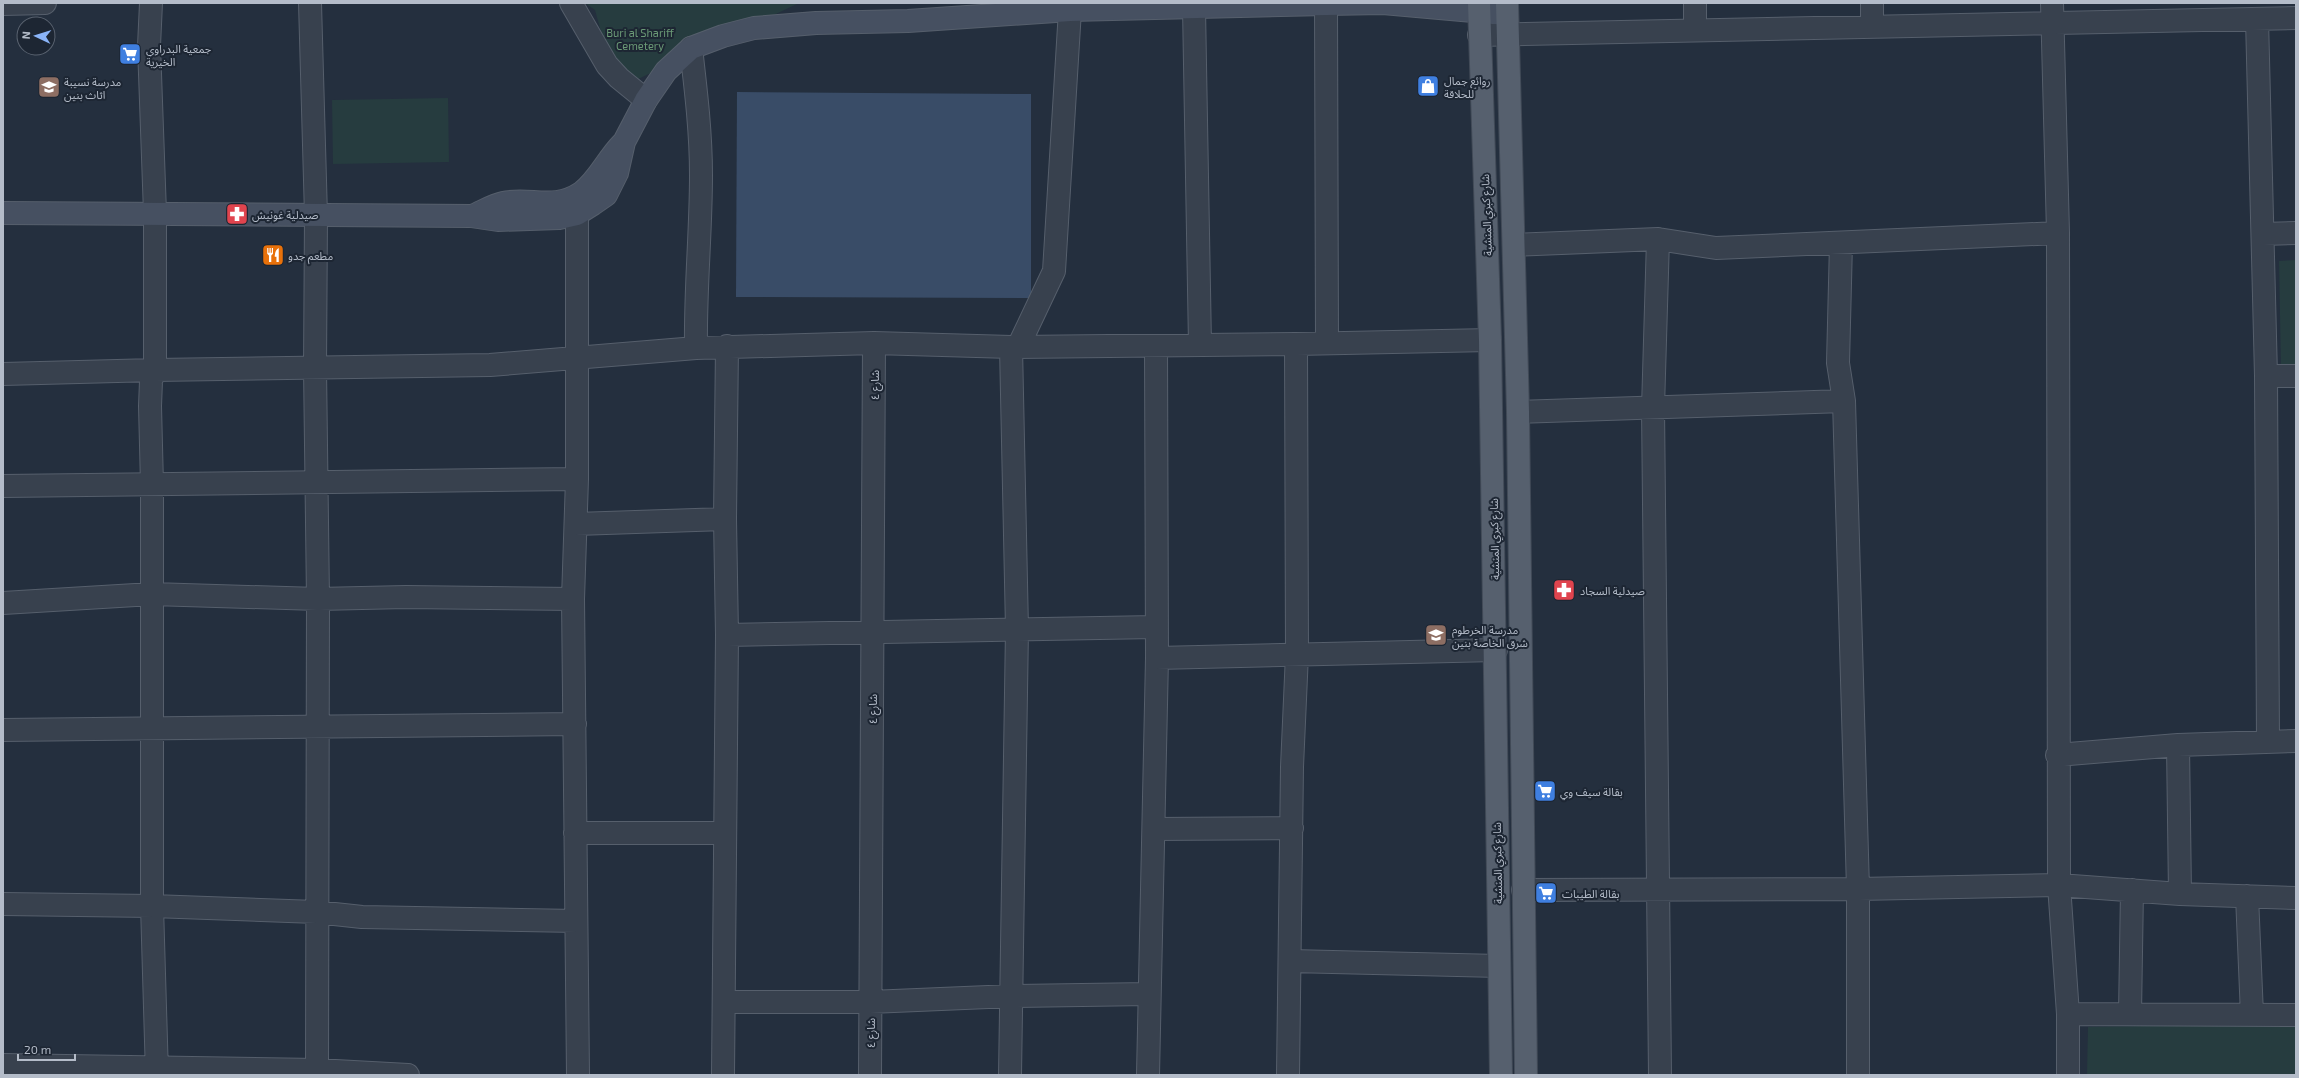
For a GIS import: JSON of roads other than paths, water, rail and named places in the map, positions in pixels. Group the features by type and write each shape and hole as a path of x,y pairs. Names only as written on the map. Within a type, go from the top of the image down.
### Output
{"main road":[{"path":"3,214 155,213 316,216 472,216 498,220 559,218 577,214 606,195 617,173 624,142 646,100 666,71 691,48 723,36 754,28 782,25 908,21 1070,10 1383,3 1479,8 1507,17 1518,412 1526,1075"},
{"name":"شارع كبري المنشية","path":"1479,8 1490,340 1496,650 1501,1075"},
{"path":"472,216 504,203 547,203 568,200 582,192 595,178 611,155 624,142"}],"street":[{"path":"3,4 45,3"},
{"path":"151,3 150,112 155,213 155,370 151,381 152,906 157,1071"},
{"path":"310,3 316,216 315,368 318,599 316,912 317,1072"},
{"path":"571,3 608,64 619,78 646,100"},
{"path":"1694,3 1695,30"},
{"path":"1872,3 1872,26"},
{"path":"1326,4 1327,343"},
{"path":"1194,8 1200,345"},
{"path":"1010,1075 1017,629 1015,347 1054,271 1070,10"},
{"path":"1479,35 1507,17 1695,30 1872,26 2052,13 2230,11 2257,19 2296,18"},
{"path":"2052,13 2058,233 2057,755 2059,885 2068,1014 2068,1075"},
{"path":"2257,19 2266,376 2268,741"},
{"path":"691,48 698,108 701,174 695,307 696,348"},
{"path":"577,214 577,479 573,599 578,1075"},
{"path":"1514,245 1658,239 1716,248 2058,233"},
{"path":"2263,234 2296,234"},
{"path":"1658,239 1653,408 1660,1075"},
{"path":"1841,243 1838,363 1844,401 1858,889 1858,1075"},
{"path":"3,374 490,365 727,346 874,343 1015,347 1156,346 1490,340"},
{"name":"شارع ٤","path":"870,1075 874,343"},
{"path":"1288,1075 1292,767 1297,654 1296,344"},
{"path":"723,1075 727,635 725,519 727,346"},
{"path":"1148,1075 1148,994 1154,829 1157,658 1155,627 1156,346"},
{"path":"2266,376 2296,376"},
{"path":"1518,412 1844,401"},
{"path":"3,486 577,479"},
{"path":"576,524 725,519"},
{"path":"3,603 152,594 318,599 406,597 573,599"},
{"path":"727,635 872,631 1155,627"},
{"path":"1157,658 1496,650"},
{"path":"3,730 152,727 317,728 382,725 575,724"},
{"path":"2057,755 2178,745 2296,741"},
{"path":"2178,745 2180,894"},
{"path":"1154,829 1292,828"},
{"path":"575,833 724,833"},
{"path":"1523,890 1658,888 1858,889 2059,885 2180,894 2296,898"},
{"path":"2130,1014 2132,890"},
{"path":"2247,896 2252,1015"},
{"path":"3,904 152,906 316,912 362,917 576,921"},
{"path":"1290,961 1499,966"},
{"path":"724,1002 870,1002 1012,996 1148,994"},
{"path":"2068,1014 2296,1015"},
{"path":"3,1065 157,1071 317,1072 408,1075"}],"water":[{"path":"737,92 1031,94 1031,298 736,297"}],"place":[{"name":"جمعية البدراوي الخيرية","path":"130,54"},
{"name":"روائع جمال للحلاقة","path":"1428,86"},
{"name":"مدرسة نسيبة اثاث بنين","path":"49,87"},
{"name":"صيدلية غونيش","path":"237,214"},
{"name":"مطعم جدو","path":"273,255"},
{"name":"صيدلية السجاد","path":"1564,590"},
{"name":"مدرسة الخرطوم شرق الخاصة بنين","path":"1436,635"},
{"name":"بقالة سيف وي","path":"1545,791"},
{"name":"بقالة الطيبات","path":"1546,893"}],"park label":[{"name":"Buri al Shariff Cemetery","path":"640,38"}]}
